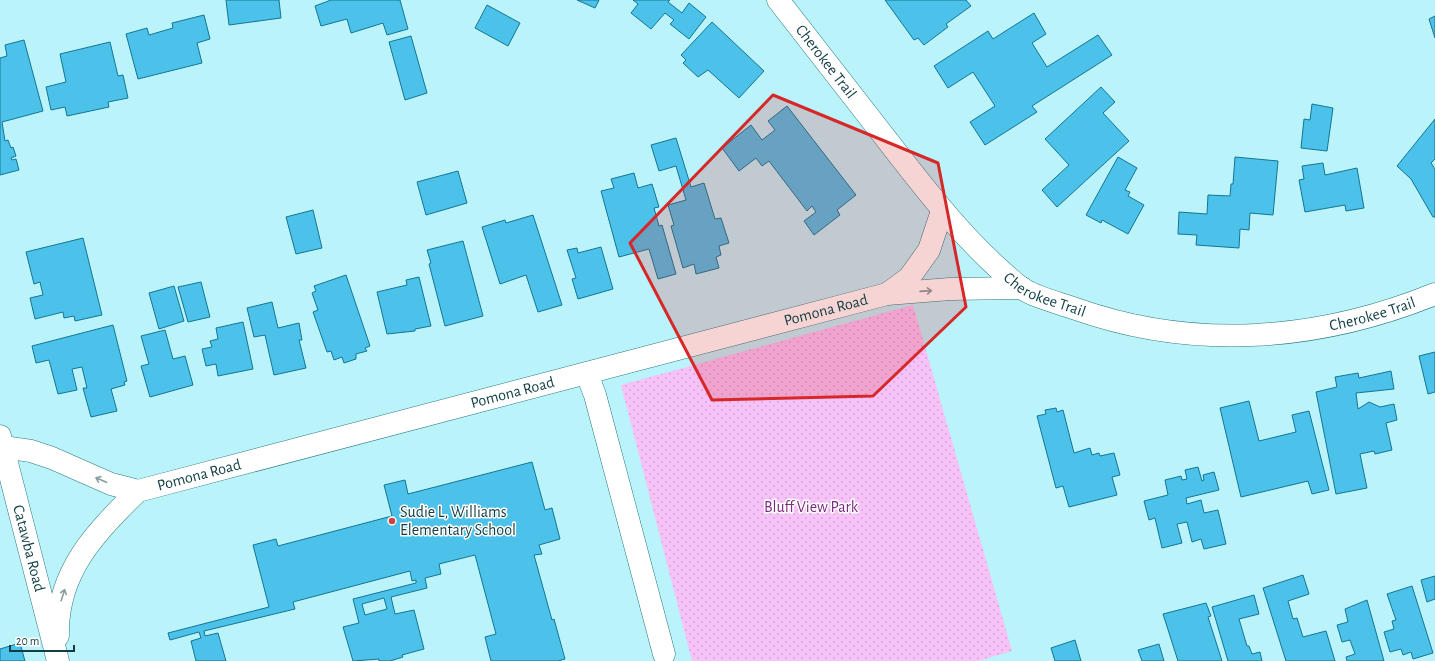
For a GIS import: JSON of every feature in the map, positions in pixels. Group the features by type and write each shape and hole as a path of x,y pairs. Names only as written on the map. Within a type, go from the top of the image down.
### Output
{"street":[{"name":"Cherokee Trail","path":"778,0 942,211 976,246 1022,288 1084,312 1122,323 1160,332 1208,336 1259,336 1311,330 1355,321 1400,308 1435,294"},
{"name":"Pomona Road","path":"887,294 909,278 929,250 942,211"},
{"name":"Pomona Road","path":"2,441 52,458 111,484 138,491 887,294 950,289 1022,288"},
{"path":"587,374 597,402 664,654"},
{"name":"Catawba Road","path":"2,441 58,661"},
{"name":"Pomona Road","path":"58,661 58,614 69,579 79,559 104,524 138,491"}],"highlighted area":[{"path":"773,95 938,163 966,307 873,396 712,400 630,243"}],"green space":[{"name":"Bluff View Park","path":"913,305 1012,651 978,661 692,661 621,385"}],"building":[{"path":"226,0 279,0 281,18 229,25"},
{"path":"331,0 400,0 408,29 387,35 383,23 351,33 347,19 321,26 315,6"},
{"path":"577,0 599,0 595,8"},
{"path":"633,0 670,0 668,2 682,13 689,3 706,17 689,39 670,24 674,20 665,13 651,29 631,13 638,4"},
{"path":"885,0 966,0 971,6 946,24 948,27 924,45 918,38 914,40"},
{"path":"487,5 520,23 508,46 475,28"},
{"path":"1034,13 1046,34 1032,43 1047,67 1098,35 1112,55 1032,106 1037,112 985,145 970,122 995,106 973,72 948,88 934,66 988,31 993,39"},
{"path":"204,15 210,39 197,43 202,63 138,79 126,34 147,28 149,35 173,28 172,23"},
{"path":"1435,16 1435,38 1429,19"},
{"path":"712,22 764,71 739,98 708,70 698,77 683,63 686,60 681,55"},
{"path":"411,36 427,93 405,100 389,42"},
{"path":"24,40 43,111 2,122 5,141 8,140 11,148 13,147 16,156 11,158 12,160 16,159 19,170 0,175 0,58 7,56 5,45"},
{"path":"110,42 118,76 123,75 128,98 108,102 109,107 67,116 65,107 51,110 46,87 66,82 60,54"},
{"path":"1101,87 1115,102 1103,113 1129,141 1057,207 1042,190 1069,165 1045,139"},
{"path":"1312,104 1333,108 1327,151 1301,148 1304,119 1310,120"},
{"path":"787,106 856,195 837,210 840,215 814,235 804,221 816,212 812,206 807,211 769,161 762,166 756,158 739,171 722,148 751,125 762,140 775,130 768,121"},
{"path":"1435,119 1435,159 1431,163 1435,169 1435,217 1433,217 1411,179 1397,166"},
{"path":"676,138 691,187 704,183 715,219 721,218 729,243 719,246 721,255 716,257 719,268 696,274 694,264 683,268 671,226 674,225 668,205 686,200 676,166 659,171 651,145"},
{"path":"1118,157 1137,168 1125,190 1130,192 1128,196 1144,205 1128,234 1102,220 1101,223 1086,215"},
{"path":"1235,157 1278,161 1273,215 1250,213 1249,230 1240,229 1239,248 1196,245 1197,235 1178,234 1179,212 1207,214 1208,195 1230,196 1231,184 1233,184"},
{"path":"1323,163 1325,175 1357,168 1364,208 1346,211 1345,205 1305,212 1299,180 1304,179 1302,166"},
{"path":"458,171 467,203 426,215 417,182"},
{"path":"634,173 638,188 652,184 659,207 654,208 659,226 662,225 676,274 658,279 649,249 619,257 601,191 614,188 611,179"},
{"path":"313,210 322,248 296,254 286,217"},
{"path":"533,215 562,305 538,312 526,275 500,284 482,227 505,220 506,223"},
{"path":"83,238 102,315 75,321 74,316 64,318 63,312 35,319 30,298 43,295 40,282 34,284 26,252"},
{"path":"463,241 483,316 445,326 429,264 431,263 427,250"},
{"path":"601,247 613,289 578,299 572,279 576,278 567,250 577,248 578,253"},
{"path":"346,275 370,346 365,348 367,351 356,354 356,359 344,363 342,357 334,360 331,351 327,352 313,312 318,310 312,293 316,291 314,286"},
{"path":"419,277 431,326 415,329 415,331 387,334 377,292 407,285 406,280"},
{"path":"201,282 210,317 188,322 178,287"},
{"path":"174,286 184,321 159,329 149,293"},
{"path":"272,302 278,328 299,323 302,340 299,340 306,368 274,375 265,335 254,337 247,308"},
{"path":"243,322 253,369 218,376 216,364 206,366 202,349 212,347 210,341 218,339 216,328"},
{"path":"113,325 127,381 124,382 125,385 111,389 117,411 91,417 83,388 87,388 82,367 72,369 77,390 58,394 49,360 36,363 32,346"},
{"path":"165,330 173,359 185,356 193,385 150,397 141,366 149,364 141,336"},
{"path":"1435,352 1435,392 1428,394 1419,356"},
{"path":"1391,371 1394,389 1356,393 1358,409 1369,402 1380,407 1394,404 1397,420 1386,423 1392,450 1375,454 1374,451 1360,454 1367,488 1336,494 1316,392 1337,387 1335,377 1358,373 1359,378"},
{"path":"1249,401 1259,441 1296,432 1292,415 1309,411 1329,490 1312,494 1308,481 1241,497 1220,408"},
{"path":"1056,408 1057,412 1063,410 1074,453 1090,448 1092,455 1099,453 1100,456 1114,453 1120,475 1112,477 1117,495 1069,507 1063,486 1056,488 1037,416 1046,414 1045,410"},
{"path":"532,462 545,510 552,508 560,539 539,545 542,554 534,555 552,620 554,619 565,659 558,661 491,661 485,637 496,634 475,555 439,564 441,574 425,578 427,588 391,597 395,614 414,610 424,649 402,655 403,657 390,661 379,661 379,659 353,661 343,627 359,623 353,599 416,583 416,580 412,581 410,571 293,602 295,609 204,631 205,636 218,633 226,661 196,661 191,641 201,638 199,632 170,640 168,633 269,607 253,545 276,539 278,546 392,516 384,485 405,480 408,494","holes":["384,598 387,609 365,615 362,604"]},
{"path":"1198,467 1202,481 1204,480 1203,475 1214,472 1219,490 1186,498 1187,504 1201,500 1204,513 1218,510 1226,544 1204,549 1201,539 1192,542 1187,522 1177,524 1182,543 1162,548 1155,518 1149,520 1144,501 1168,495 1165,480 1181,476 1182,480 1187,479 1185,470"},
{"path":"1303,575 1309,594 1288,601 1293,619 1297,618 1303,637 1326,631 1335,661 1286,661 1263,588"},
{"path":"1435,576 1435,599 1427,602 1421,580"},
{"path":"1412,586 1433,653 1413,659 1411,652 1403,655 1401,649 1390,652 1384,632 1394,629 1392,621 1396,620 1387,594"},
{"path":"1254,595 1259,614 1239,619 1247,646 1249,646 1252,654 1260,652 1262,661 1228,661 1212,607"},
{"path":"1367,600 1384,661 1347,661 1346,657 1355,654 1350,640 1342,642 1337,625 1348,622 1345,609"},
{"path":"1206,603 1211,616 1208,617 1222,661 1178,661 1163,614"},
{"path":"1075,640 1081,661 1055,661 1051,648"},
{"path":"20,643 25,661 0,661 0,649"},
{"path":"1159,644 1164,661 1142,661 1138,650"}],"place":[{"name":"Sudie L, Williams Elementary School","path":"392,521"}]}
